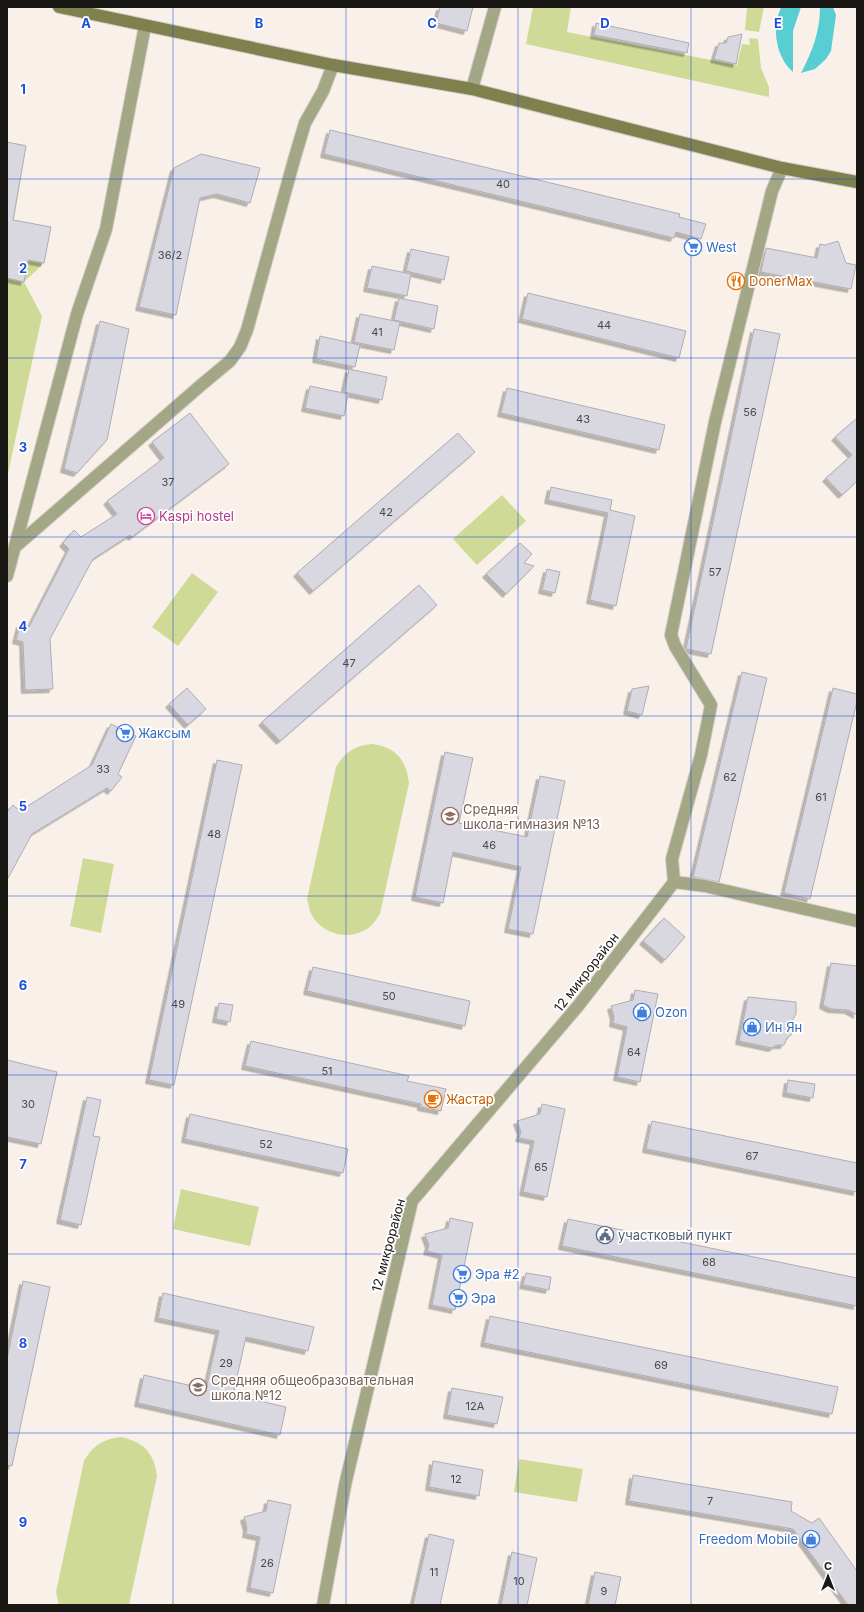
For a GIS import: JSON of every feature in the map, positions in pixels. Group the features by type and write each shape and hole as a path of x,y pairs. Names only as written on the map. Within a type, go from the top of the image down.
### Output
{"main road":[{"path":"59,7 333,65 472,89 782,168 857,182"}],"street":[{"path":"472,89 495,7"},
{"path":"7,576 77,314 106,229 145,26"},
{"path":"15,547 230,361 240,347 247,330 305,123 323,91 333,65"},
{"path":"782,168 772,191 716,417 671,635 711,705 701,755 672,859 674,882 705,886 857,921"},
{"name":"12 микрорайон","path":"323,1605 348,1471 412,1201 578,1006 674,882"}],"green space":[{"path":"533,7 571,7 567,32 737,65 742,44 750,45 749,38 758,39 761,68 769,87 769,97 526,44"},
{"path":"747,7 764,7 759,32 745,30"},
{"path":"7,142 26,145 14,220 51,227 44,263 24,282 42,316 7,478"},
{"path":"502,495 526,521 477,565 453,539"},
{"path":"192,573 218,592 178,646 152,627"},
{"path":"373,744 388,748 398,756 405,767 409,783 380,914 373,924 366,930 355,934 340,934 325,929 319,924 310,911 307,899 336,767 343,757 351,750 361,746"},
{"path":"83,858 114,864 101,933 70,926"},
{"path":"181,1189 259,1207 250,1246 173,1229"},
{"path":"121,1437 142,1445 153,1461 157,1476 129,1605 59,1605 56,1592 84,1461 87,1455 95,1447 104,1441"},
{"path":"519,1459 583,1469 577,1502 514,1492"}],"water":[{"path":"781,7 801,7 793,31 793,72 788,68 779,51 776,38 776,24"},
{"path":"820,7 833,7 836,15 831,51 826,59 815,69 801,73 815,42 819,25"}],"building":[{"path":"440,7 473,7 467,31 436,23"},
{"path":"596,23 689,43 687,53 594,35"},
{"path":"742,34 736,64 714,59 719,43 726,43 728,37"},
{"path":"330,130 680,214 679,217 706,224 701,239 676,232 674,238 324,154"},
{"path":"7,142 26,146 13,220 51,227 44,263 28,260 24,282 7,278"},
{"path":"201,154 260,168 250,203 217,194 200,198 176,315 139,307 174,168"},
{"path":"838,241 846,263 856,265 851,289 761,272 766,248 817,258 820,244 825,245"},
{"path":"411,249 449,257 444,280 406,271"},
{"path":"372,266 411,274 407,296 367,288"},
{"path":"528,293 686,331 679,358 522,319"},
{"path":"399,298 438,306 434,329 394,320"},
{"path":"360,314 400,322 394,350 354,342"},
{"path":"100,321 129,329 107,440 77,473 64,469"},
{"path":"754,329 780,334 711,654 686,649"},
{"path":"320,336 360,345 355,367 316,359"},
{"path":"349,369 387,377 382,400 344,392"},
{"path":"310,386 348,394 344,416 305,408"},
{"path":"507,388 665,425 659,450 501,413"},
{"path":"190,413 229,464 132,537 130,535 93,559 50,639 53,689 25,690 23,642 16,640 20,624 29,627 69,549 63,543 74,530 81,537 117,514 107,501 164,458 152,442"},
{"path":"857,418 857,481 842,495 826,478 852,455 835,437"},
{"path":"458,433 475,452 313,591 297,573"},
{"path":"551,487 612,500 610,510 635,516 616,606 590,600 608,513 548,500"},
{"path":"520,543 532,554 524,563 534,566 506,594 486,574"},
{"path":"547,569 560,572 555,593 542,590"},
{"path":"419,585 437,605 280,741 262,722"},
{"path":"742,672 767,678 719,882 693,877"},
{"path":"649,686 642,715 627,711 632,689"},
{"path":"187,688 206,709 188,725 169,704"},
{"path":"833,688 857,694 857,701 810,899 784,893"},
{"path":"111,724 136,736 118,774 122,777 111,791 107,788 32,834 7,880 7,812 13,805 20,811 92,765"},
{"path":"445,752 473,758 459,823 527,837 540,776 565,781 533,934 508,929 521,867 453,852 443,903 415,897"},
{"path":"217,760 242,765 174,1085 149,1080"},
{"path":"664,918 685,937 665,960 643,941"},
{"path":"831,963 857,966 857,1015 848,1010 831,1009 823,1005"},
{"path":"313,967 470,1001 465,1026 307,991"},
{"path":"635,990 658,994 640,1082 617,1077 627,1027 613,1023 614,1017 611,1006 633,1000"},
{"path":"748,997 796,1002 796,1014 793,1019 792,1034 787,1038 784,1045 777,1045 772,1048 739,1041"},
{"path":"219,1003 233,1005 230,1022 216,1019"},
{"path":"251,1041 409,1076 407,1081 446,1089 441,1111 421,1107 421,1104 245,1066"},
{"path":"7,1060 57,1072 41,1144 7,1137"},
{"path":"788,1080 815,1084 813,1098 786,1093"},
{"path":"87,1097 101,1100 93,1136 100,1137 81,1225 60,1220"},
{"path":"542,1104 565,1109 547,1197 523,1192 534,1141 519,1138 521,1132 517,1121 540,1114"},
{"path":"190,1114 348,1149 343,1173 185,1139"},
{"path":"652,1121 857,1163 857,1192 646,1149"},
{"path":"450,1218 473,1223 455,1310 432,1305 442,1255 427,1251 429,1245 425,1234 448,1228"},
{"path":"568,1219 857,1278 857,1306 562,1246"},
{"path":"526,1273 551,1277 549,1290 523,1285"},
{"path":"23,1281 50,1287 12,1466 7,1465 7,1359"},
{"path":"163,1293 314,1327 308,1351 246,1337 233,1395 286,1407 280,1435 138,1403 144,1375 206,1389 219,1331 158,1318"},
{"path":"490,1316 838,1387 832,1414 484,1343"},
{"path":"452,1388 503,1397 497,1424 447,1415"},
{"path":"433,1461 483,1470 479,1496 429,1487"},
{"path":"633,1475 792,1502 791,1511 812,1523 819,1518 857,1571 857,1605 848,1605 793,1529 629,1501"},
{"path":"268,1500 291,1505 273,1593 250,1588 260,1537 246,1534 247,1528 244,1517 266,1511"},
{"path":"429,1534 454,1540 440,1605 413,1605"},
{"path":"512,1552 537,1558 527,1605 501,1605"},
{"path":"595,1572 621,1577 615,1605 588,1605"}],"place":[{"name":"West","path":"693,247"},
{"name":"DonerMax","path":"736,281"},
{"name":"Kaspi hostel","path":"146,516"},
{"name":"Жаксым","path":"125,733"},
{"name":"Средняя школа-гимназия №13","path":"450,816"},
{"name":"Ozon","path":"642,1012"},
{"name":"Ин Ян","path":"752,1027"},
{"name":"Жастар","path":"433,1099"},
{"name":"участковый пункт","path":"605,1235"},
{"name":"Эра #2","path":"462,1274"},
{"name":"Эра","path":"458,1298"},
{"name":"Средняя общеобразовательная школа №12","path":"198,1387"},
{"name":"Freedom Mobile","path":"811,1539"}]}
